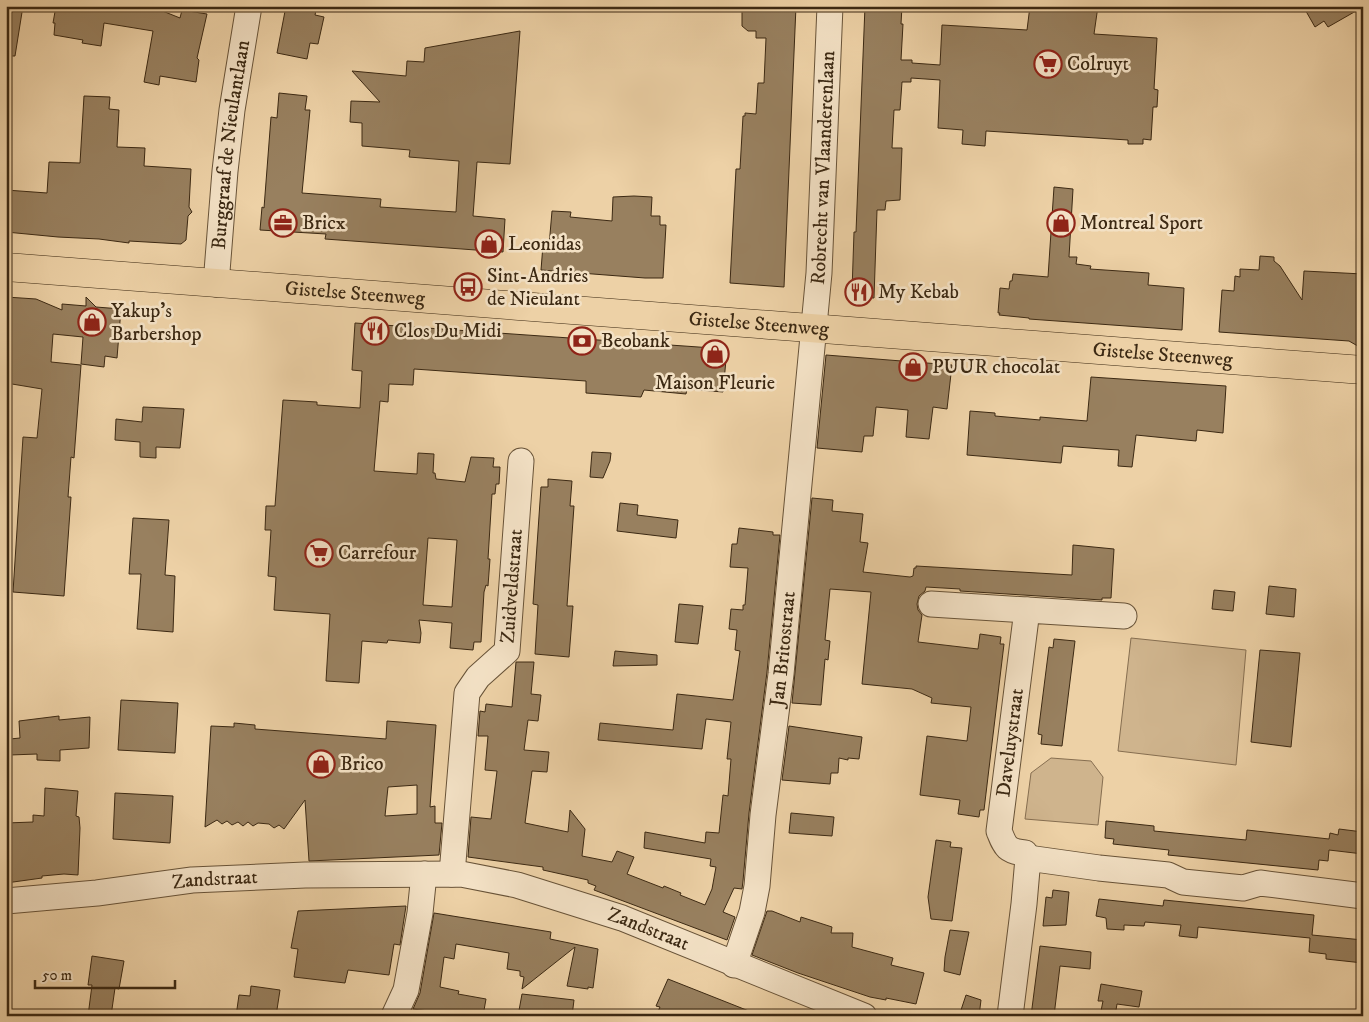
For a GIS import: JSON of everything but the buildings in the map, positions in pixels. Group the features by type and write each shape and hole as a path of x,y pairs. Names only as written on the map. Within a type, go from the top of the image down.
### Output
{"main road":[{"name":"Gistelse Steenweg","path":"6,267 1363,370"}],"street":[{"name":"Burggraaf de Nieulantlaan","path":"216,284 232,110 249,6"},
{"name":"Robrecht van Vlaanderenlaan","path":"815,329 820,273 830,6"},
{"name":"Jan Britostraat","path":"734,964 752,912 757,886 815,329"},
{"name":"Zuidveldstraat","path":"452,874 467,693 478,677 507,651 521,461"},
{"path":"931,604 1124,616"},
{"name":"Daveluystraat","path":"1027,610 999,831 1005,847 1015,852 1024,853 1028,858 1099,868 1168,874 1183,882 1243,888 1260,883 1363,896"},
{"path":"1010,1016 1028,858"},
{"path":"394,1016 406,990 420,913 424,874"},
{"name":"Zandstraat","path":"6,901 97,893 192,880 305,875 462,874 517,885 622,918 864,1016"}],"shaded area":[{"path":"1131,638 1246,650 1236,765 1118,751"},
{"path":"1051,758 1091,761 1103,777 1098,825 1025,819 1031,773"}],"place":[{"name":"Colruyt","path":"1048,64"},
{"name":"Bricx","path":"283,223"},
{"name":"Montreal Sport","path":"1061,223"},
{"name":"Leonidas","path":"489,244"},
{"name":"Sint-Andries de Nieulant","path":"468,287"},
{"name":"My Kebab","path":"859,292"},
{"name":"Yakup's Barbershop","path":"92,322"},
{"name":"Clos Du Midi","path":"375,331"},
{"name":"Beobank","path":"582,341"},
{"name":"Maison Fleurie","path":"715,354"},
{"name":"PUUR chocolat","path":"913,367"},
{"name":"Carrefour","path":"319,553"},
{"name":"Brico","path":"321,764"}]}
